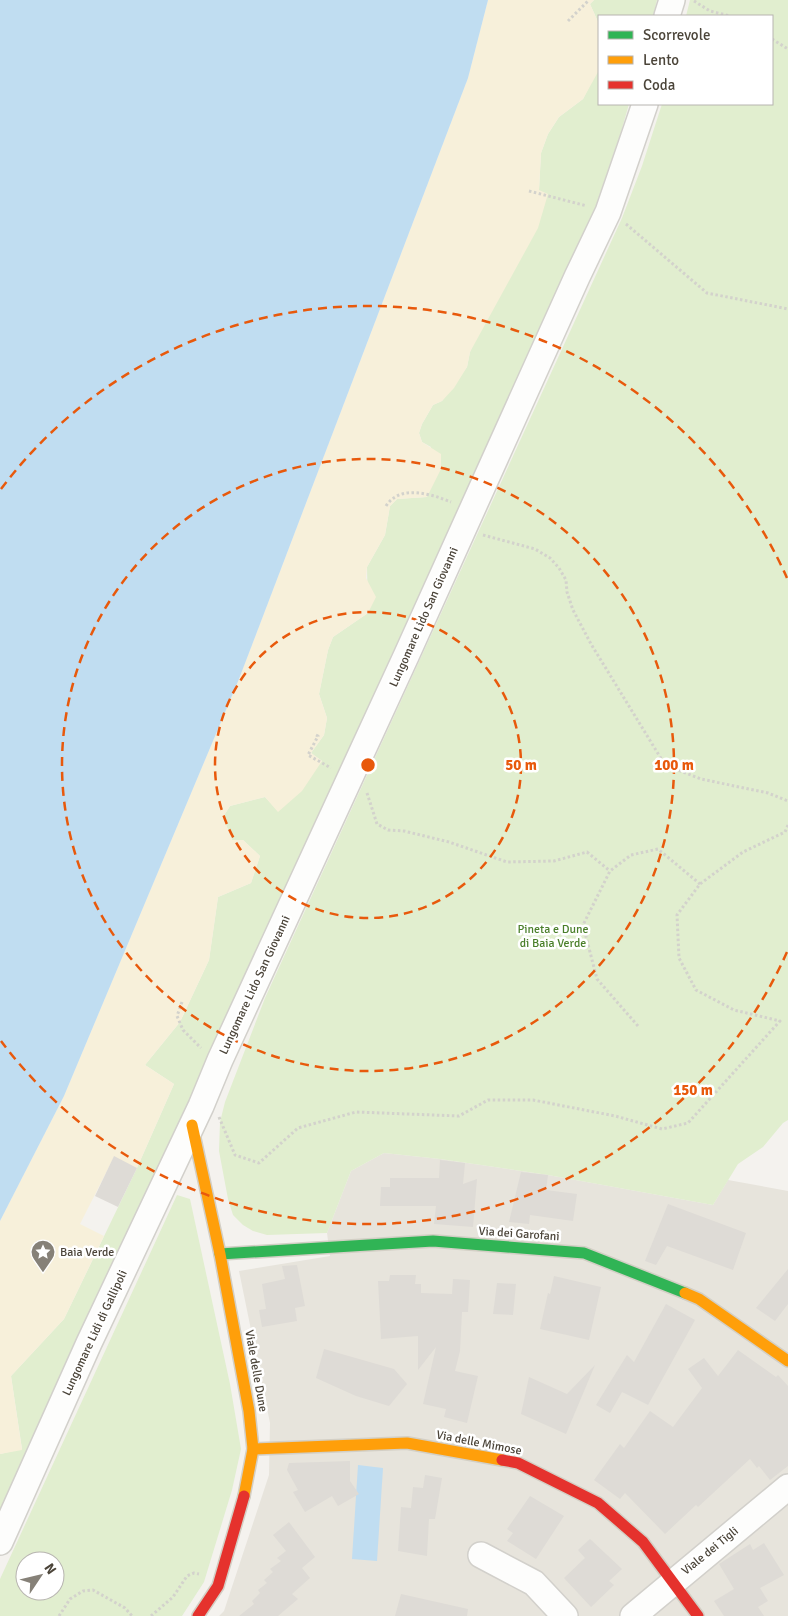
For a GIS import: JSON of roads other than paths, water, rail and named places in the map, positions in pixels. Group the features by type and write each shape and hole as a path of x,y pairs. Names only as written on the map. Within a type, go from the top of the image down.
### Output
{"street":[{"path":"667,15 672,0"},
{"name":"Lungomare Lido San Giovanni","path":"196,1116 608,212 645,105"},
{"name":"Viale delle Dune","path":"196,1116 254,1448 246,1492 218,1586 198,1616"},
{"name":"Lungomare Lidi di Gallipoli","path":"0,1542 89,1343 196,1116"},
{"name":"Via dei Garofani","path":"220,1254 432,1241 584,1253 699,1299 788,1360"},
{"name":"Via delle Mimose","path":"254,1448 407,1443 518,1463 598,1503 643,1542 698,1616"},
{"name":"Viale dei Tigli","path":"632,1616 788,1487"},
{"path":"481,1555 534,1583 566,1616"}],"water":[{"path":"0,0 488,0 468,78 239,679 64,1096 0,1221"},
{"path":"358,1465 383,1468 377,1561 352,1559"}],"place":[{"name":"Baia Verde","path":"43,1273"}],"park label":[{"name":"Pineta e Dune di Baia Verde","path":"553,936"}]}
